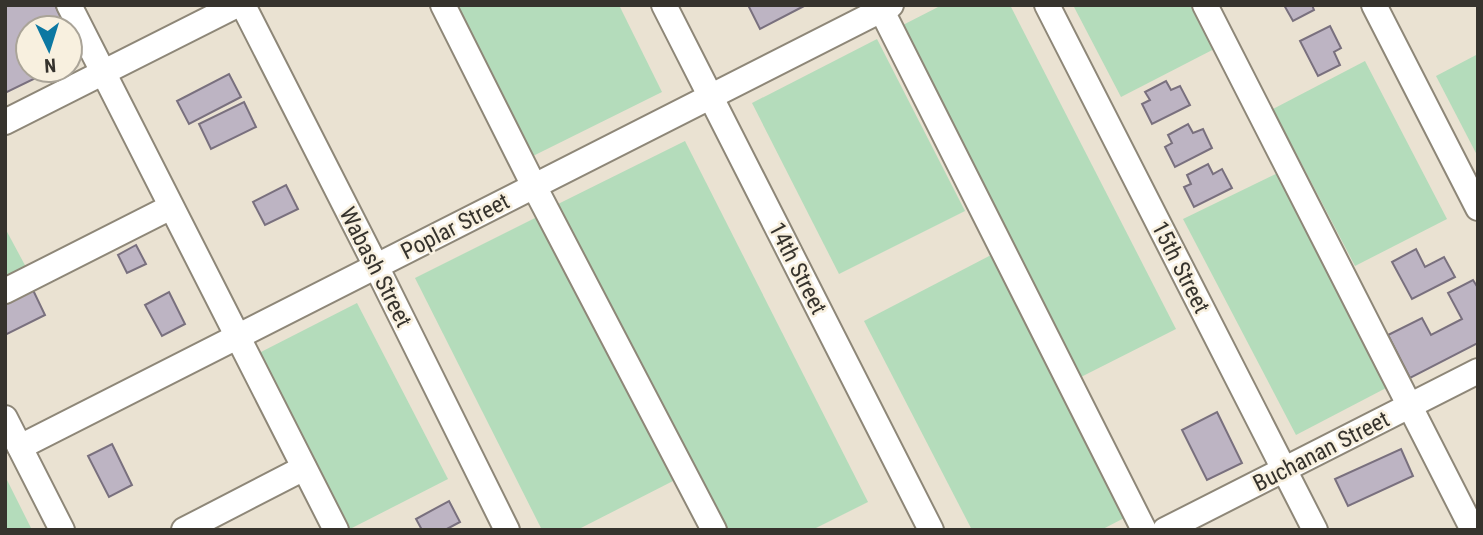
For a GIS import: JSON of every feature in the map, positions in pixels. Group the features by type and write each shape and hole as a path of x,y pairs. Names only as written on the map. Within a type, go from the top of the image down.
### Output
{"street":[{"path":"69,5 336,530"},
{"path":"5,122 237,5"},
{"name":"Wabash Street","path":"243,5 507,530"},
{"path":"443,5 534,186 714,530"},
{"name":"14th Street","path":"664,5 931,530"},
{"name":"15th Street","path":"1047,5 1315,530"},
{"path":"1205,5 1473,530"},
{"path":"1374,5 1478,208"},
{"path":"884,7 1144,530"},
{"name":"Poplar Street","path":"20,446 884,7"},
{"path":"5,291 171,207"},
{"name":"Buchanan Street","path":"1165,530 1478,371"},
{"path":"5,418 62,530"},
{"path":"184,530 304,468"}],"green space":[{"path":"457,5 619,5 662,92 533,156"},
{"path":"942,5 1010,5 1176,329 1079,378 899,27"},
{"path":"1073,5 1198,5 1220,46 1121,97"},
{"path":"877,39 965,211 839,274 752,103"},
{"path":"1478,54 1478,157 1436,76"},
{"path":"1365,61 1447,219 1355,266 1273,109"},
{"path":"685,141 868,502 812,530 721,530 556,205"},
{"path":"1282,171 1388,387 1296,435 1183,219"},
{"path":"539,216 673,481 577,530 542,530 415,278"},
{"path":"5,228 27,269 5,280"},
{"path":"993,254 1128,516 1101,530 972,530 864,321"},
{"path":"357,303 448,479 350,529 259,353"},
{"path":"5,476 32,530 5,530"}],"building":[{"path":"5,5 55,5 59,14 14,14 14,84 23,84 5,93"},
{"path":"748,5 806,5 760,29"},
{"path":"1284,5 1312,5 1314,10 1293,21"},
{"path":"1330,26 1341,48 1334,52 1340,65 1318,76 1300,41"},
{"path":"229,74 241,97 189,124 177,101"},
{"path":"1166,81 1171,90 1180,86 1190,105 1152,124 1142,104 1150,100 1145,92"},
{"path":"244,102 256,127 211,149 199,124"},
{"path":"1188,124 1193,133 1203,129 1212,148 1175,167 1165,147 1172,143 1168,135"},
{"path":"1208,164 1213,174 1222,169 1232,188 1194,207 1184,187 1191,184 1187,175"},
{"path":"286,185 298,209 265,225 253,202"},
{"path":"136,245 146,264 127,273 118,255"},
{"path":"1416,249 1425,267 1444,257 1455,277 1412,299 1392,262"},
{"path":"1473,280 1478,288 1478,343 1410,378 1388,335 1422,318 1431,335 1462,319 1448,293"},
{"path":"32,288 45,315 5,335 5,301"},
{"path":"169,292 185,324 162,336 145,305"},
{"path":"1217,412 1242,463 1207,480 1182,430"},
{"path":"112,444 132,485 109,497 88,456"},
{"path":"1401,449 1413,476 1348,506 1335,479"},
{"path":"449,501 460,522 445,530 422,530 416,519"}]}
